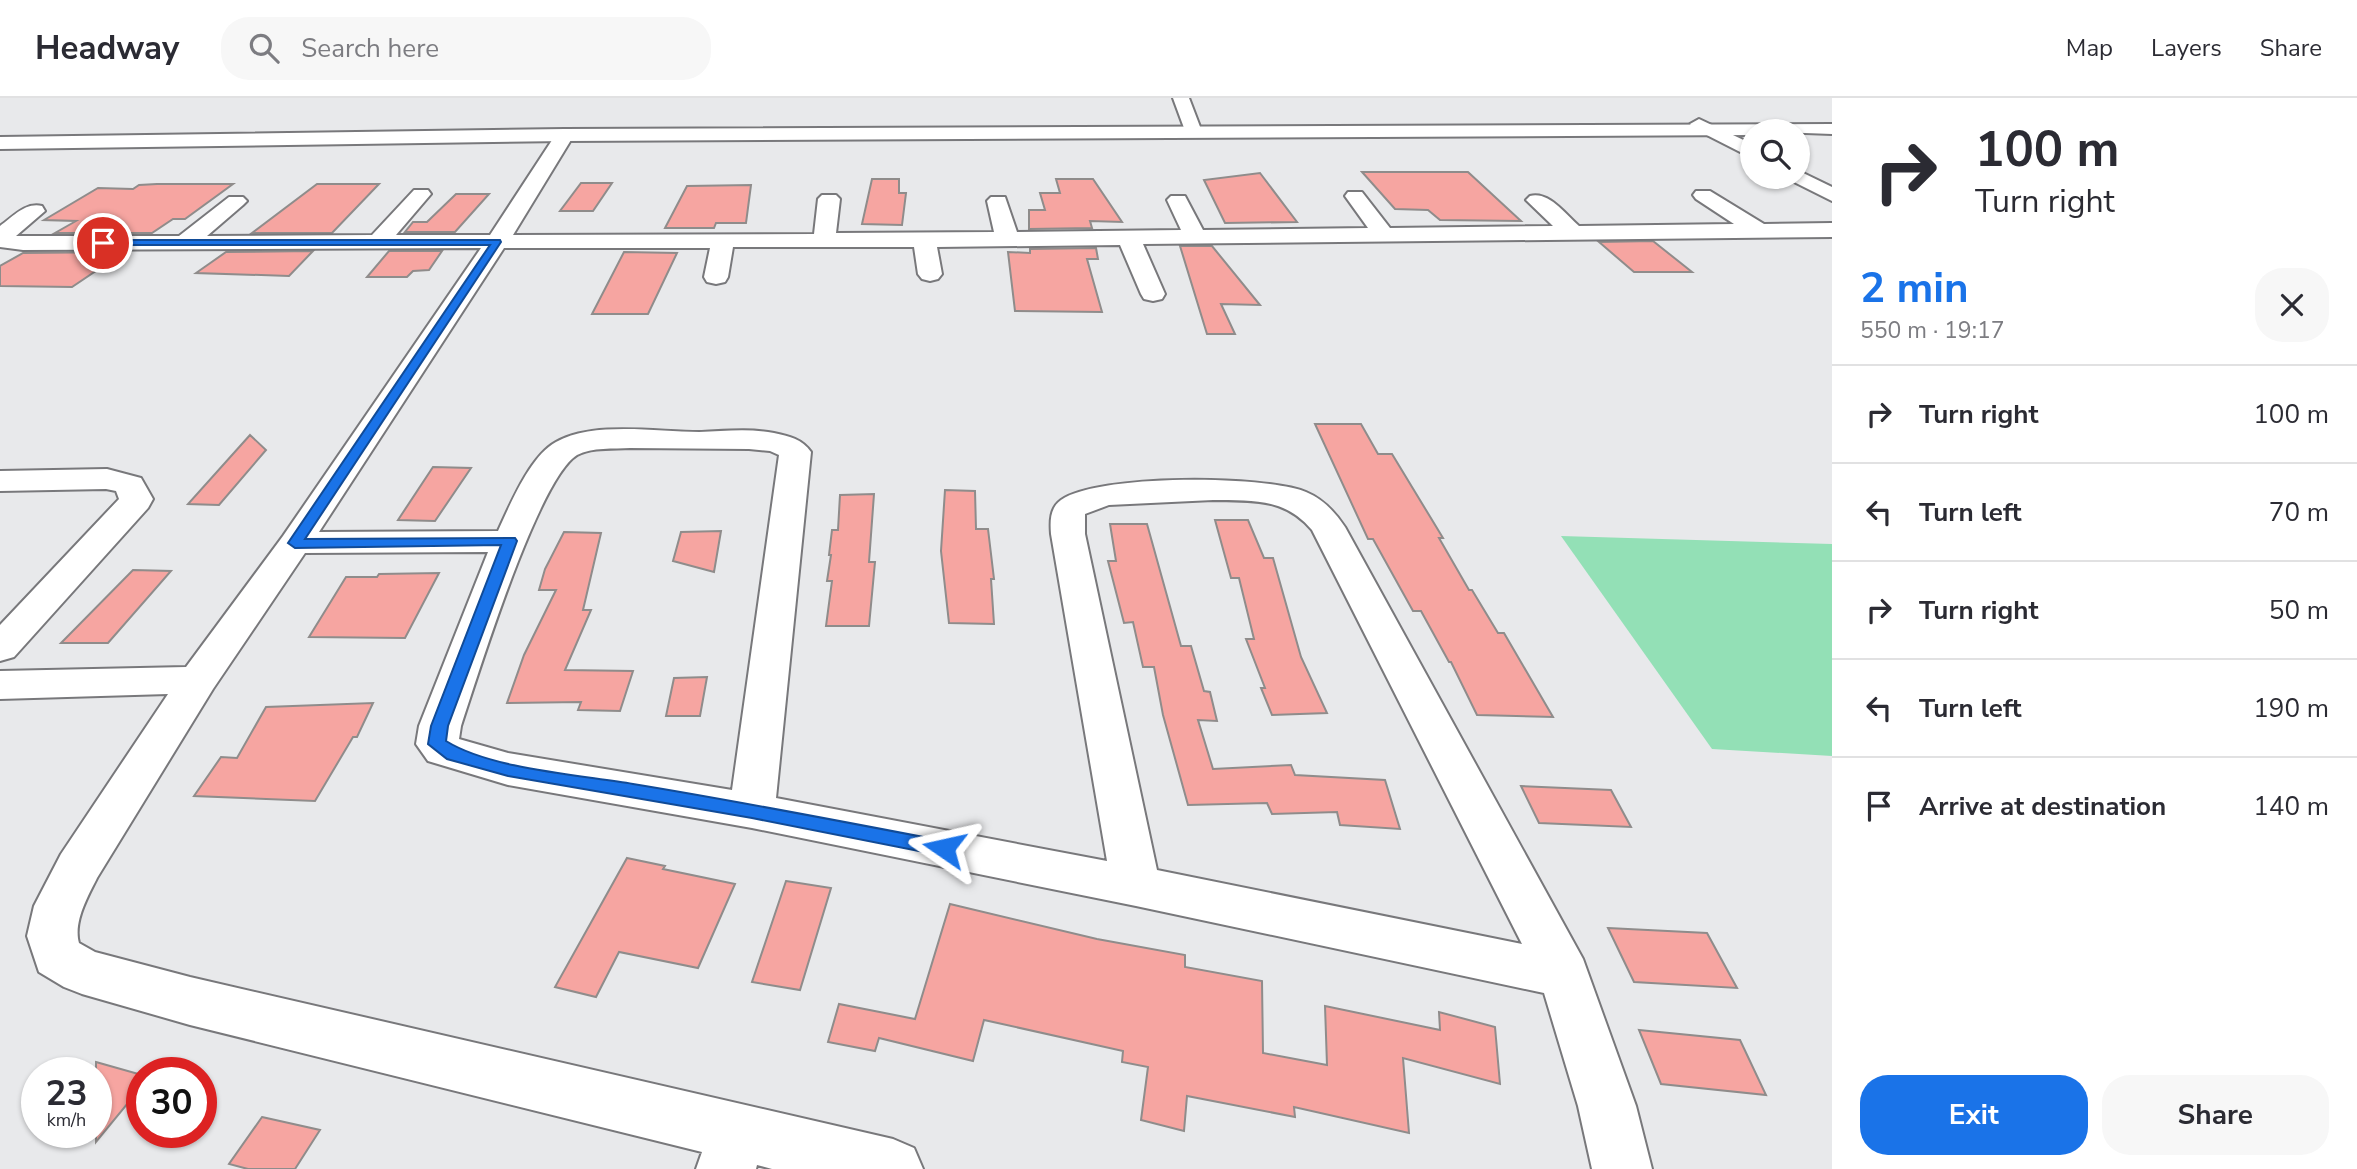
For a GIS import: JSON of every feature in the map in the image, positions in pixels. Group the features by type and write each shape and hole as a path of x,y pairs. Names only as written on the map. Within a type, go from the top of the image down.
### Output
{"street":[{"path":"1181,98 1193,132"},
{"path":"0,143 1832,126"},
{"path":"1704,127 1740,146"},
{"path":"564,137 497,242 295,543 198,680 79,867 60,906 52,936 57,956 82,971 122,984 732,1151 892,1169"},
{"path":"1810,183 1832,195"},
{"path":"378,242 421,194"},
{"path":"1703,195 1758,230"},
{"path":"1355,196 1383,234"},
{"path":"824,240 829,199"},
{"path":"1178,200 1195,236"},
{"path":"1537,200 1572,232"},
{"path":"184,243 236,201"},
{"path":"998,201 1007,239"},
{"path":"34,211 0,237 13,243 497,242 1832,230"},
{"path":"1128,237 1153,294"},
{"path":"716,277 723,240"},
{"path":"924,240 930,274"},
{"path":"752,811 795,452 784,443 758,440 604,441 573,446 557,455 545,468 509,541 440,726 437,744 454,754 508,769 752,811 1136,886 1566,975"},
{"path":"0,481 107,479 130,485 136,499 131,508 0,648"},
{"path":"1136,886 1068,534 1068,513 1071,507 1080,501 1103,495 1236,489 1282,495 1311,508 1328,527 1566,975 1607,1106 1622,1169"},
{"path":"295,543 509,541"},
{"path":"0,685 198,680"}],"green space":[{"path":"1561,536 1832,544 1832,756 1712,749"}],"building":[{"path":"1362,172 1468,172 1521,221 1440,220 1428,210 1395,209"},
{"path":"1260,173 1297,222 1225,223 1204,180"},
{"path":"872,179 899,179 899,193 906,193 902,225 862,224"},
{"path":"1056,179 1093,179 1122,222 1090,221 1092,228 1029,229 1029,210 1045,210 1040,193 1060,193"},
{"path":"581,183 612,183 593,211 560,211"},
{"path":"233,184 185,219 173,219 152,233 55,233 76,221 44,220 98,188 133,189 139,185"},
{"path":"317,184 379,184 332,233 252,233"},
{"path":"751,185 746,223 716,223 714,228 665,228 687,186"},
{"path":"456,194 489,194 455,232 405,232 413,222 427,222"},
{"path":"1653,241 1692,272 1634,272 1599,242"},
{"path":"1180,246 1212,246 1260,305 1221,304 1235,334 1207,334"},
{"path":"1096,248 1098,259 1087,259 1102,312 1015,311 1008,252"},
{"path":"313,251 289,276 196,273 226,252"},
{"path":"389,251 442,251 429,270 413,271 407,277 367,277"},
{"path":"124,252 72,287 0,286 0,266 23,253"},
{"path":"624,252 677,253 648,314 592,314"},
{"path":"1315,424 1361,424 1378,454 1392,454 1443,538 1439,538 1469,590 1472,590 1498,633 1504,633 1553,717 1477,715 1451,662 1421,611 1413,611 1373,539 1368,539"},
{"path":"250,435 266,450 219,505 188,504"},
{"path":"433,467 471,468 435,521 398,520"},
{"path":"945,490 975,491 976,529 988,529 994,579 991,579 994,624 949,623 941,551"},
{"path":"874,494 869,562 875,562 869,626 826,626 832,581 827,581 829,555 832,530 838,530 840,495"},
{"path":"1215,520 1248,520 1264,558 1273,558 1301,657 1327,713 1272,715 1261,688 1265,688 1246,639 1254,639 1239,578 1231,578"},
{"path":"1110,524 1147,524 1181,646 1191,646 1204,691 1210,692 1217,721 1198,720 1213,769 1291,765 1295,775 1385,780 1400,829 1340,825 1337,812 1272,814 1267,803 1188,805 1163,715 1154,667 1143,667 1133,622 1124,623 1108,561 1116,561"},
{"path":"721,531 714,572 673,561 681,532"},
{"path":"564,532 601,533 583,610 591,610 565,670 633,671 620,711 578,710 581,702 507,703 524,655 556,590 539,590 545,569"},
{"path":"133,570 171,571 108,643 61,643"},
{"path":"439,573 405,638 309,637 346,577"},
{"path":"707,677 700,716 666,716 674,678"},
{"path":"373,703 357,737 353,737 315,801 194,796 221,757 237,758 266,707"},
{"path":"1521,786 1611,790 1631,827 1539,823"},
{"path":"627,858 665,866 663,869 735,884 698,968 619,952 596,997 555,987"},
{"path":"786,881 831,888 800,990 752,982"},
{"path":"950,904 1097,939 1185,955 1185,967 1262,981 1263,1053 1327,1065 1325,1006 1440,1030 1439,1012 1495,1027 1500,1084 1403,1058 1409,1133 1294,1107 1295,1117 1187,1096 1184,1131 1141,1120 1148,1067 1122,1062 1123,1051 984,1020 973,1061 879,1038 875,1051 828,1042 839,1004 915,1019"},
{"path":"1608,928 1707,933 1737,988 1634,982"},
{"path":"1639,1030 1740,1040 1766,1095 1661,1084"},
{"path":"112,1067 126,1070 126,1105 112,1123"},
{"path":"262,1117 320,1130 295,1169 248,1169 229,1164"}],"route":[{"path":"103,243 497,242 295,543 509,541 440,726 437,744 443,750 454,754 508,769 752,811 944,848"}]}
